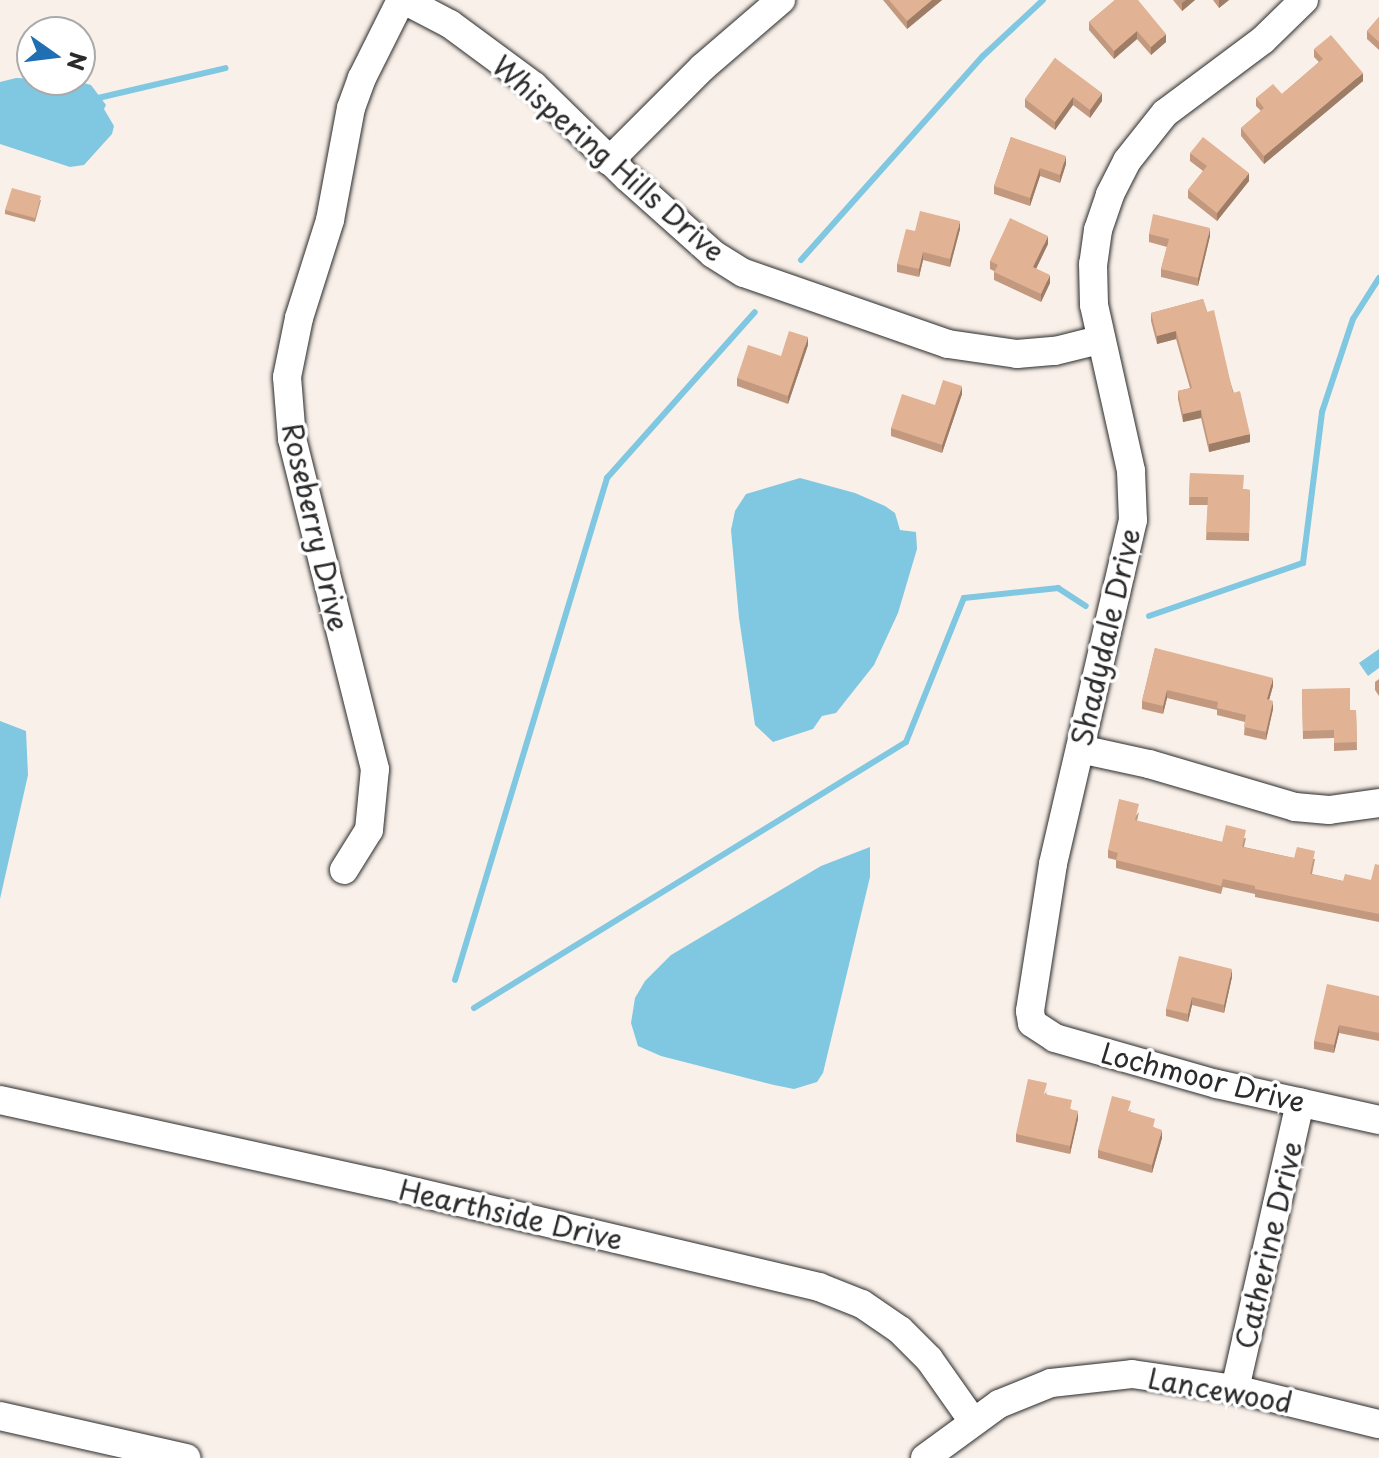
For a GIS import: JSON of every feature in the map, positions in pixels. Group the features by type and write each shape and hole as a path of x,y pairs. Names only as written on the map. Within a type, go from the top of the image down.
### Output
{"street":[{"name":"Whispering Hills Drive","path":"403,0 450,24 534,86 609,161 713,254 744,273 948,344 984,351 1055,351 1099,340"},
{"name":"Roseberry Drive","path":"344,870 369,830 375,769 292,439 287,377 299,318 330,220 351,108 362,78 403,0"},
{"path":"609,161 703,67 781,0"},
{"name":"Shadydale Drive","path":"1032,1023 1030,997 1053,864 1133,520 1131,471 1099,340 1093,264 1110,195 1127,161 1165,113 1263,40 1304,0"},
{"path":"1080,749 1149,764 1295,807 1329,810 1379,803"},
{"name":"Lochmoor Drive","path":"1032,1023 1055,1038 1217,1084 1379,1120"},
{"name":"Hearthside Drive","path":"0,1100 379,1183 819,1287 862,1304 900,1330 929,1359 972,1420"},
{"name":"Catherine Drive","path":"1235,1389 1300,1102"},
{"name":"Lancewood","path":"925,1458 972,1420 999,1404 1065,1382 1132,1374 1235,1389 1379,1424"},
{"path":"0,1416 186,1458"}],"water":[{"path":"16,78 16,96 96,96 96,92 106,105 104,109 114,126 112,134 84,165 70,167 0,144 0,82"},
{"path":"800,478 855,493 885,506 895,513 900,530 916,532 917,549 898,613 874,665 836,713 822,716 813,729 773,742 755,725 739,618 731,530 735,511 746,494"},
{"path":"1379,649 1379,668 1368,676 1359,663"},
{"path":"0,721 26,731 28,775 0,899"},
{"path":"870,847 870,877 823,1073 817,1082 794,1089 774,1085 661,1056 638,1046 631,1023 635,998 645,981 671,955 821,866"}],"building":[{"path":"889,0 932,0 907,21"},
{"path":"1115,0 1138,0 1166,34 1151,47 1137,31 1114,51 1089,22"},
{"path":"1379,17 1379,42 1367,31"},
{"path":"1331,35 1363,73 1264,156 1241,128 1264,108 1256,98 1273,84 1282,94 1323,59 1314,49"},
{"path":"1055,58 1102,93 1090,110 1073,97 1055,122 1025,99"},
{"path":"1011,137 1066,156 1060,175 1040,168 1030,198 994,186"},
{"path":"1203,137 1249,173 1217,213 1188,190 1207,166 1190,153"},
{"path":"12,188 41,196 35,218 5,210"},
{"path":"920,211 960,221 950,259 923,252 919,269 897,264 906,229 915,231"},
{"path":"1153,214 1210,228 1198,278 1161,269 1169,239 1149,234"},
{"path":"1010,218 1048,236 1033,267 1050,275 1041,294 994,272 998,265 990,261"},
{"path":"1203,299 1207,312 1214,310 1233,393 1240,391 1250,434 1209,444 1201,410 1183,414 1178,391 1192,388 1176,331 1157,336 1151,313"},
{"path":"789,331 808,337 788,396 737,378 748,345 781,356"},
{"path":"943,380 962,386 942,445 891,428 902,394 935,405"},
{"path":"1190,473 1244,475 1243,489 1250,490 1249,533 1206,532 1208,497 1189,497"},
{"path":"1155,648 1273,678 1267,699 1273,701 1266,732 1244,727 1246,715 1217,708 1218,702 1167,690 1163,706 1142,701"},
{"path":"1350,688 1350,710 1356,710 1357,742 1334,743 1334,730 1303,731 1302,689"},
{"path":"1119,799 1139,804 1135,820 1222,842 1226,825 1246,830 1242,847 1294,858 1297,847 1315,851 1310,874 1343,881 1345,874 1371,880 1375,864 1379,865 1379,914 1255,889 1255,886 1223,879 1221,886 1116,860 1118,853 1108,850"},
{"path":"1179,956 1232,969 1224,1005 1192,997 1188,1014 1166,1009"},
{"path":"1327,984 1379,996 1379,1033 1339,1025 1334,1045 1314,1041"},
{"path":"1028,1079 1047,1083 1044,1094 1072,1100 1070,1109 1078,1111 1070,1146 1016,1134"},
{"path":"1112,1096 1131,1101 1128,1111 1155,1119 1153,1127 1162,1130 1152,1165 1098,1150"}],"waterway":[{"path":"801,260 983,56 1043,0"},
{"path":"98,98 226,68"},
{"path":"1149,616 1303,563 1322,412 1353,319 1379,278"},
{"path":"455,980 607,478 755,312"},
{"path":"474,1008 906,742 964,598 1058,588 1086,606"}]}
